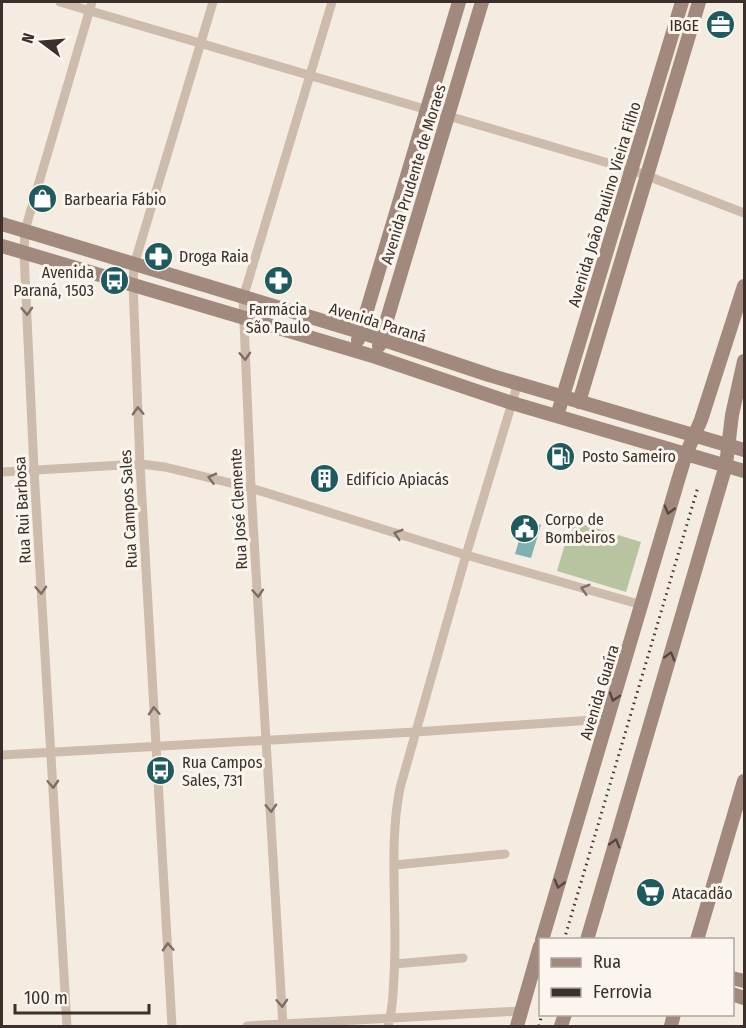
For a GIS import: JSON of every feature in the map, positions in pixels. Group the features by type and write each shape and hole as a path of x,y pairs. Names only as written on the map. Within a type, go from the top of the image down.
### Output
{"main road":[{"name":"Avenida Prudente de Moraes","path":"355,350 459,2"},
{"name":"Avenida Prudente de Moraes","path":"376,357 482,2"},
{"name":"Avenida João Paulino Vieira Filho","path":"557,416 682,2"},
{"name":"Avenida João Paulino Vieira Filho","path":"579,402 699,2"},
{"name":"Avenida Paraná","path":"2,224 360,332 489,375 744,450"},
{"name":"Avenida Paraná","path":"2,246 355,350 512,403 744,471"},
{"path":"80,269 111,258"},
{"path":"170,275 188,301"},
{"name":"Avenida Guaíra","path":"542,938 686,454 718,371 744,286"},
{"path":"300,334 329,323"},
{"path":"587,938 726,465 732,415 744,361"},
{"path":"456,384 489,375"},
{"path":"626,435 651,424"},
{"path":"697,938 744,781"},
{"path":"517,1026 539,949"}],"street":[{"path":"60,2 91,6 200,43 632,170 744,213"},
{"name":"Rua Campos Sales","path":"172,1026 140,464 133,285 134,265 213,2"},
{"name":"Rua José Clemente","path":"283,1025 251,488 243,298 332,2"},
{"name":"Rua Rui Barbosa","path":"67,1026 34,470 24,253 25,230 91,6"},
{"path":"389,1022 394,964 397,804 415,732 518,383"},
{"path":"2,472 140,464 165,466 251,488 466,555 642,605"},
{"path":"2,755 608,719"},
{"path":"395,865 505,854"},
{"path":"394,964 463,958"},
{"path":"247,1026 389,1022 521,1011"}],"green space":[{"path":"572,521 641,542 626,592 557,571"}],"water":[{"path":"525,520 541,525 531,558 515,554"}],"railway":[{"path":"565,938 698,487"},
{"path":"539,1026 542,1016"}],"place":[{"name":"IBGE","path":"720,25"},
{"name":"Barbearia Fábio","path":"43,199"},
{"name":"Droga Raia","path":"158,256"},
{"name":"Avenida Paraná, 1503","path":"115,281"},
{"name":"Farmácia São Paulo","path":"278,281"},
{"name":"Posto Sameiro","path":"561,456"},
{"name":"Edifício Apiacás","path":"325,479"},
{"name":"Corpo de Bombeiros","path":"524,528"},
{"name":"Rua Campos Sales, 731","path":"161,771"},
{"name":"Atacadão","path":"651,893"}]}
